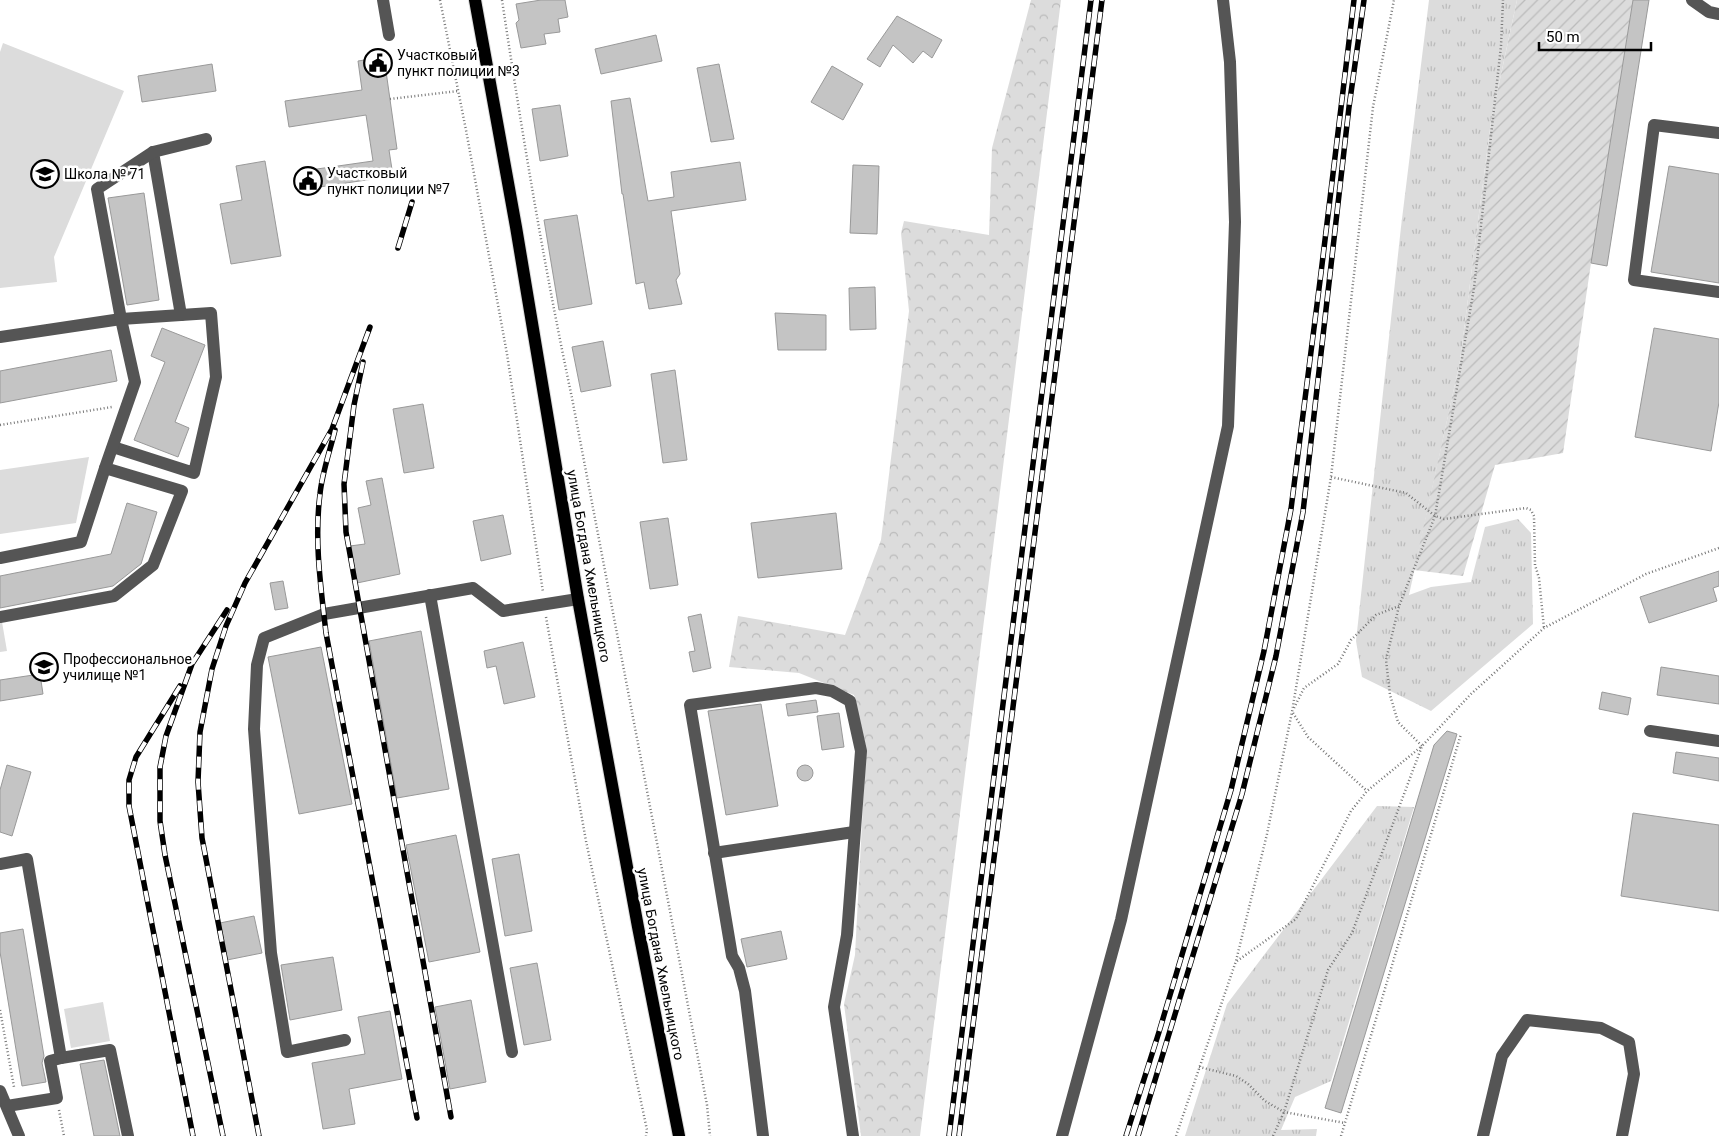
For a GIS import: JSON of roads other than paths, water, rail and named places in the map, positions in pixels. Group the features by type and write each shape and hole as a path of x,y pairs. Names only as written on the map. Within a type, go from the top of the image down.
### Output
{"main road":[{"name":"улица Богдана Хмельницкого","path":"475,0 516,227 578,599 638,927 679,1136"}],"street":[{"path":"383,0 389,35"},
{"path":"1062,1136 1121,920 1228,426 1235,222 1230,62 1223,0"},
{"path":"1692,0 1708,12 1719,14"},
{"path":"1719,133 1654,126 1634,280 1719,292"},
{"path":"0,558 81,542 135,382 121,319 97,189 153,152 206,139"},
{"path":"153,152 181,315"},
{"path":"0,337 121,319 211,313 216,377 194,473 112,447"},
{"path":"0,617 114,596 153,565 182,491 105,468"},
{"path":"345,1040 287,1052 270,944 254,729 257,665 264,638 324,614 473,588 503,611 578,599"},
{"path":"430,596 512,1052"},
{"path":"763,1136 746,991 739,968 732,956 690,705 816,688 832,691 850,701 861,751 847,935 834,1007 853,1136"},
{"path":"1650,731 1719,741"},
{"path":"714,853 854,832"},
{"path":"0,864 27,859 62,1058"},
{"path":"1483,1136 1502,1056 1527,1020 1601,1028 1629,1042 1634,1074 1622,1136"},
{"path":"12,1105 57,1098 50,1061 110,1050 128,1136"},
{"path":"0,1091 12,1105 19,1136"}],"railway":[{"path":"949,1136 1091,0"},
{"path":"959,1136 1102,0"},
{"path":"1126,1136 1231,790 1264,651 1291,509 1354,0"},
{"path":"1138,1136 1242,794 1276,656 1303,512 1349,107 1364,0"},
{"path":"398,248 412,202"},
{"path":"259,1136 202,838 198,782 200,732 212,669 226,626 245,583 332,429 370,327"},
{"path":"363,362 354,405 344,484 346,532 451,1117"},
{"path":"335,430 322,478 318,512 319,564 326,633 417,1118"},
{"path":"223,1136 165,855 160,821 160,767 166,736 192,664 227,610"},
{"path":"180,686 136,757 129,780 129,806 193,1136"}],"place":[{"name":"Участковый пункт полиции №3","path":"378,63"},
{"name":"Школа № 71","path":"45,174"},
{"name":"Участковый пункт полиции №7","path":"308,181"},
{"name":"Профессиональное училище №1","path":"44,667"}]}
